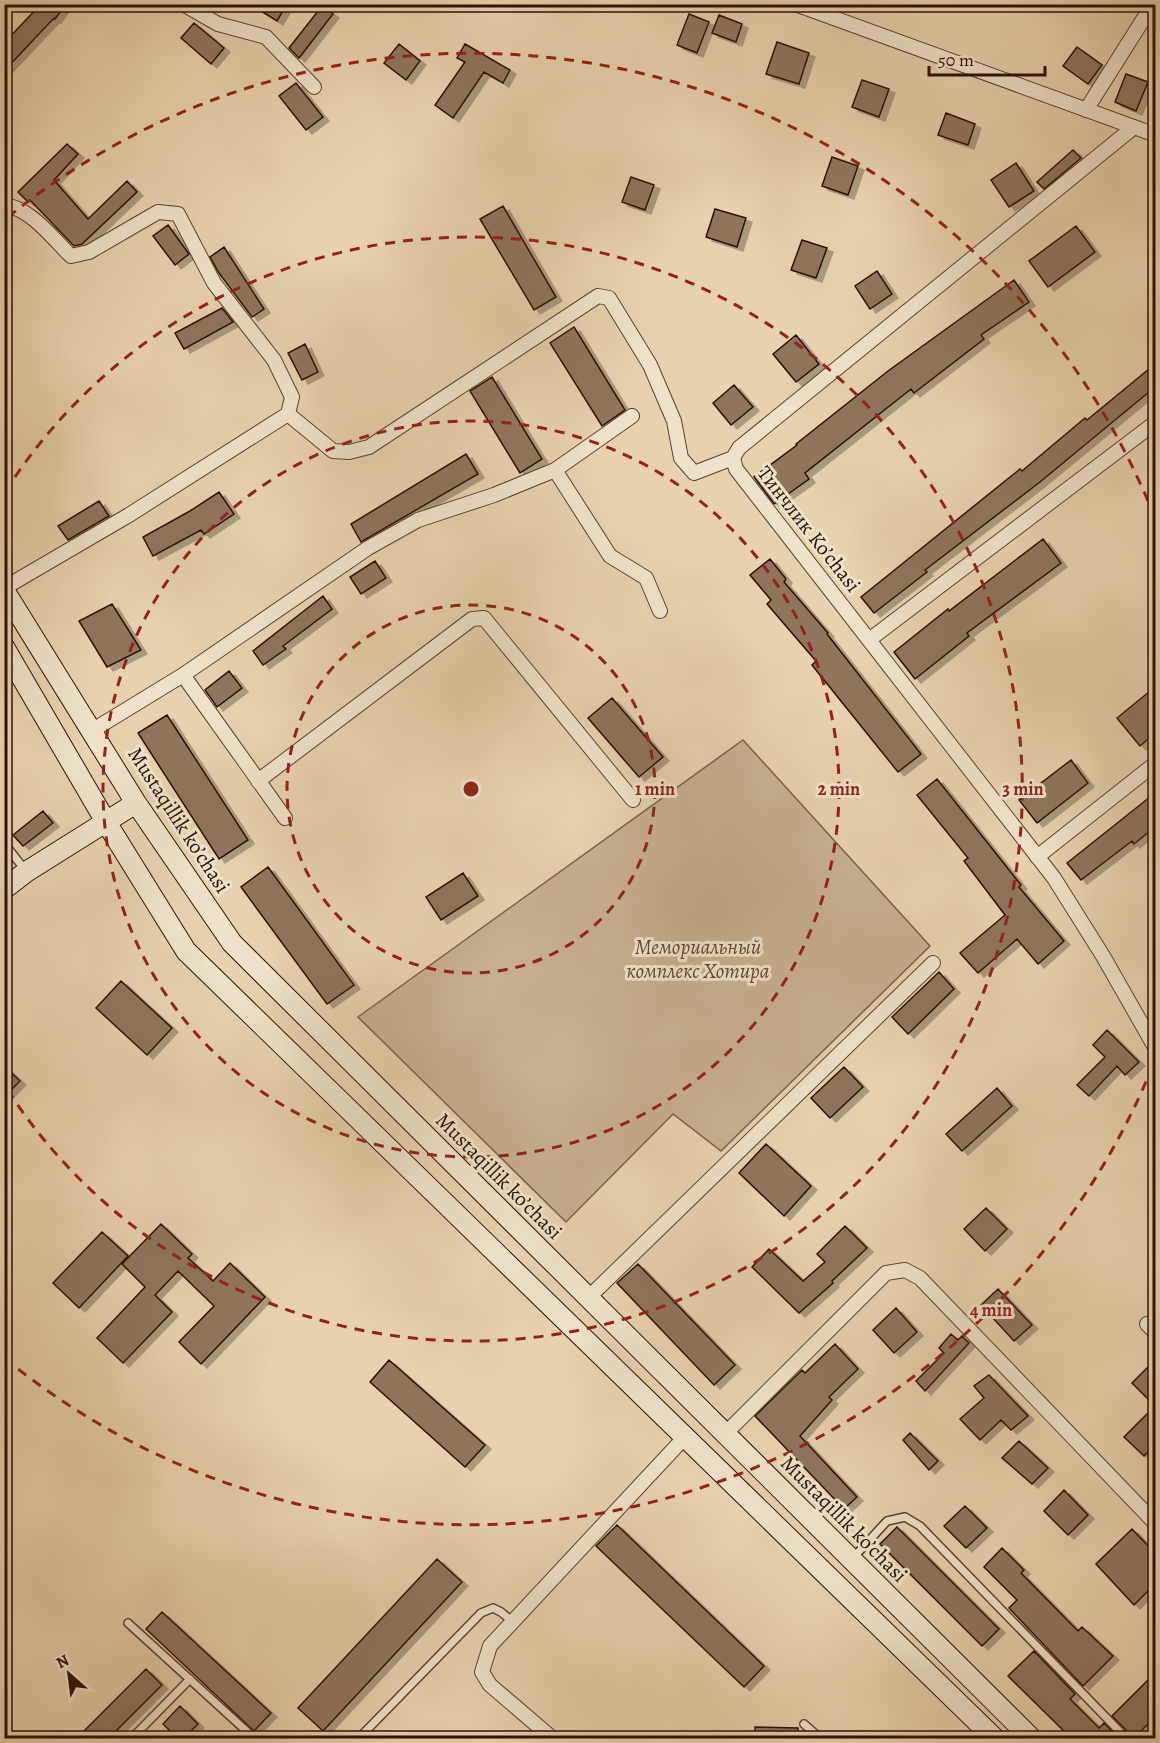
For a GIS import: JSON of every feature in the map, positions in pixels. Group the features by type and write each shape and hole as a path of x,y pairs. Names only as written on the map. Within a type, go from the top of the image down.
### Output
{"main road":[{"name":"Mustaqillik ko’chasi","path":"4,589 136,802 232,944 1031,1738"},
{"path":"4,647 106,822 186,951 994,1738"},
{"path":"4,889 26,872 136,802"}],"street":[{"path":"183,4 218,24 266,38 314,87"},
{"path":"795,4 1155,135"},
{"path":"1086,110 1153,4"},
{"name":"Тинчлик Ko’chasi","path":"1134,127 739,448 733,458 736,469 1054,878 1103,956 1155,1049"},
{"path":"4,205 19,210 31,218 71,256 89,252 158,212 178,214 214,283 274,360 292,397 288,414 129,515 4,589"},
{"path":"288,414 333,452 349,452 369,447 598,296 609,298 650,365 674,421 681,458 694,473 733,458"},
{"path":"93,730 183,675 368,548 418,520 494,495 555,470 632,416"},
{"path":"869,640 1155,422"},
{"path":"555,470 610,556 646,578 660,611"},
{"path":"258,781 472,619 484,618 633,800"},
{"path":"183,675 285,818"},
{"path":"1037,856 1155,763"},
{"path":"588,1298 933,963"},
{"path":"725,1434 886,1273 905,1270 920,1278 1155,1524"},
{"path":"552,1738 490,1685 482,1672 490,1646 685,1437"}],"lane":[{"path":"4,843 26,872"},
{"path":"851,1559 887,1521 905,1517 920,1526 1126,1738"},
{"path":"358,1738 481,1613 493,1608 513,1622"},
{"path":"128,1623 254,1738"},
{"path":"132,1738 190,1679"},
{"path":"804,1724 820,1738"}],"green space":[{"name":"Мемориальный комплекс Хотира","path":"743,740 930,946 721,1151 673,1114 566,1222 358,1017"}],"building":[{"path":"41,4 66,4 55,19 4,71 4,43"},
{"path":"250,4 287,4 277,21"},
{"path":"322,6 333,14 299,58 289,48"},
{"path":"689,14 709,22 697,53 677,45"},
{"path":"719,15 742,24 736,42 712,33"},
{"path":"194,23 224,48 211,64 181,38"},
{"path":"777,42 809,53 799,84 766,74"},
{"path":"399,44 420,61 406,80 384,63"},
{"path":"465,44 510,70 503,83 484,72 453,118 435,105 465,62 457,58"},
{"path":"1077,47 1102,65 1088,84 1063,66"},
{"path":"1126,74 1148,82 1136,111 1115,102"},
{"path":"862,80 889,89 879,117 852,107"},
{"path":"296,83 323,117 306,130 279,96"},
{"path":"946,113 975,124 968,145 938,135"},
{"path":"67,144 78,154 54,180 88,219 127,181 137,192 82,244 74,246 30,200 28,202 18,192"},
{"path":"1073,150 1081,158 1044,189 1037,182"},
{"path":"832,157 858,166 848,195 822,186"},
{"path":"1016,163 1034,191 1009,207 991,180"},
{"path":"631,177 654,185 645,210 622,202"},
{"path":"503,206 556,297 534,310 480,219"},
{"path":"715,209 746,218 737,247 706,237"},
{"path":"168,225 189,254 175,265 153,236"},
{"path":"1076,226 1095,252 1048,287 1029,261"},
{"path":"802,240 827,248 816,278 791,270"},
{"path":"224,247 264,309 252,317 219,273 210,257"},
{"path":"877,271 892,294 870,309 855,286"},
{"path":"1014,280 1029,302 981,335 984,339 914,393 911,389 805,473 809,479 774,504 754,477 888,371"},
{"path":"222,308 233,322 184,349 175,333"},
{"path":"574,327 625,410 602,426 550,343"},
{"path":"796,335 819,364 796,382 773,354"},
{"path":"305,344 318,372 302,380 288,353"},
{"path":"1155,364 1155,387 1040,482 925,570 927,572 874,613 861,597"},
{"path":"492,377 542,459 520,473 470,391"},
{"path":"734,385 753,407 731,425 713,403"},
{"path":"466,454 478,474 361,542 351,524"},
{"path":"219,492 234,514 204,534 201,530 153,556 143,537"},
{"path":"99,501 109,516 68,540 58,526"},
{"path":"1043,539 1061,563 967,633 969,636 915,679 894,652"},
{"path":"770,559 786,579 784,582 828,633 921,754 898,772 812,665 816,661 767,604 771,600 750,575"},
{"path":"375,561 386,578 361,594 350,577"},
{"path":"323,596 332,609 283,646 286,649 263,665 253,651"},
{"path":"112,604 141,650 107,667 79,621"},
{"path":"229,671 242,688 217,707 205,690"},
{"path":"1155,687 1155,733 1140,746 1117,718"},
{"path":"612,698 663,757 639,777 588,718"},
{"path":"167,715 248,840 219,859 138,733"},
{"path":"1071,760 1088,783 1037,823 1019,800"},
{"path":"937,779 1021,885 1019,887 1064,941 1038,964 1017,939 978,973 960,953 1005,915 964,861 968,858 917,795"},
{"path":"1155,793 1155,827 1134,844 1132,841 1081,880 1067,863"},
{"path":"43,811 53,823 23,846 13,835"},
{"path":"268,867 354,985 327,1004 241,887"},
{"path":"463,873 478,896 441,920 426,897"},
{"path":"939,972 954,989 908,1034 892,1017"},
{"path":"121,981 172,1028 147,1055 96,1008"},
{"path":"1107,1030 1139,1062 1125,1075 1117,1066 1089,1096 1077,1085 1105,1057 1093,1045"},
{"path":"4,1066 20,1081 4,1097"},
{"path":"844,1067 863,1087 830,1118 811,1098"},
{"path":"997,1088 1012,1106 962,1151 946,1134"},
{"path":"766,1144 811,1186 784,1216 739,1173"},
{"path":"986,1208 1007,1229 985,1251 964,1229"},
{"path":"161,1224 192,1254 188,1258 213,1281 230,1263 265,1297 201,1364 179,1342 214,1306 178,1271 155,1295 172,1312 123,1363 97,1338 145,1287 122,1264"},
{"path":"845,1226 867,1248 832,1281 833,1283 799,1313 752,1267 769,1249 803,1281 825,1262 817,1254"},
{"path":"102,1232 128,1256 79,1308 53,1283"},
{"path":"638,1264 735,1365 714,1385 617,1283"},
{"path":"998,1289 1032,1325 1014,1341 981,1305"},
{"path":"896,1308 917,1332 894,1353 873,1330"},
{"path":"951,1334 958,1340 962,1336 969,1343 925,1391 916,1381 944,1353 939,1348"},
{"path":"835,1344 858,1369 829,1397 832,1400 800,1436 857,1497 844,1509 755,1416 802,1370 805,1373"},
{"path":"389,1360 485,1445 465,1467 370,1382"},
{"path":"1155,1360 1155,1406 1132,1383"},
{"path":"989,1375 1028,1416 1011,1430 1001,1420 980,1440 960,1419 984,1398 974,1386"},
{"path":"1155,1406 1155,1445 1144,1456 1124,1437"},
{"path":"910,1433 938,1461 929,1470 903,1440"},
{"path":"1019,1441 1048,1468 1032,1484 1002,1458"},
{"path":"1064,1490 1088,1515 1068,1535 1044,1511"},
{"path":"965,1506 987,1528 966,1548 944,1526"},
{"path":"617,1525 764,1666 744,1687 596,1546"},
{"path":"897,1527 999,1629 982,1646 880,1544"},
{"path":"1132,1529 1155,1553 1155,1584 1134,1605 1096,1564"},
{"path":"1002,1548 1024,1570 1021,1573 1078,1631 1082,1627 1113,1656 1083,1686 1009,1608 1017,1600 984,1567"},
{"path":"437,1559 462,1582 323,1731 298,1708"},
{"path":"162,1612 271,1713 254,1731 146,1629"},
{"path":"1034,1651 1075,1694 1070,1699 1099,1728 1104,1723 1119,1738 1071,1738 1008,1676"},
{"path":"146,1669 162,1685 109,1738 77,1738"},
{"path":"1155,1673 1155,1717 1132,1738 1112,1716"},
{"path":"180,1706 198,1724 184,1738 177,1738 163,1724"},
{"path":"755,1727 798,1728 798,1738 755,1738"}]}
